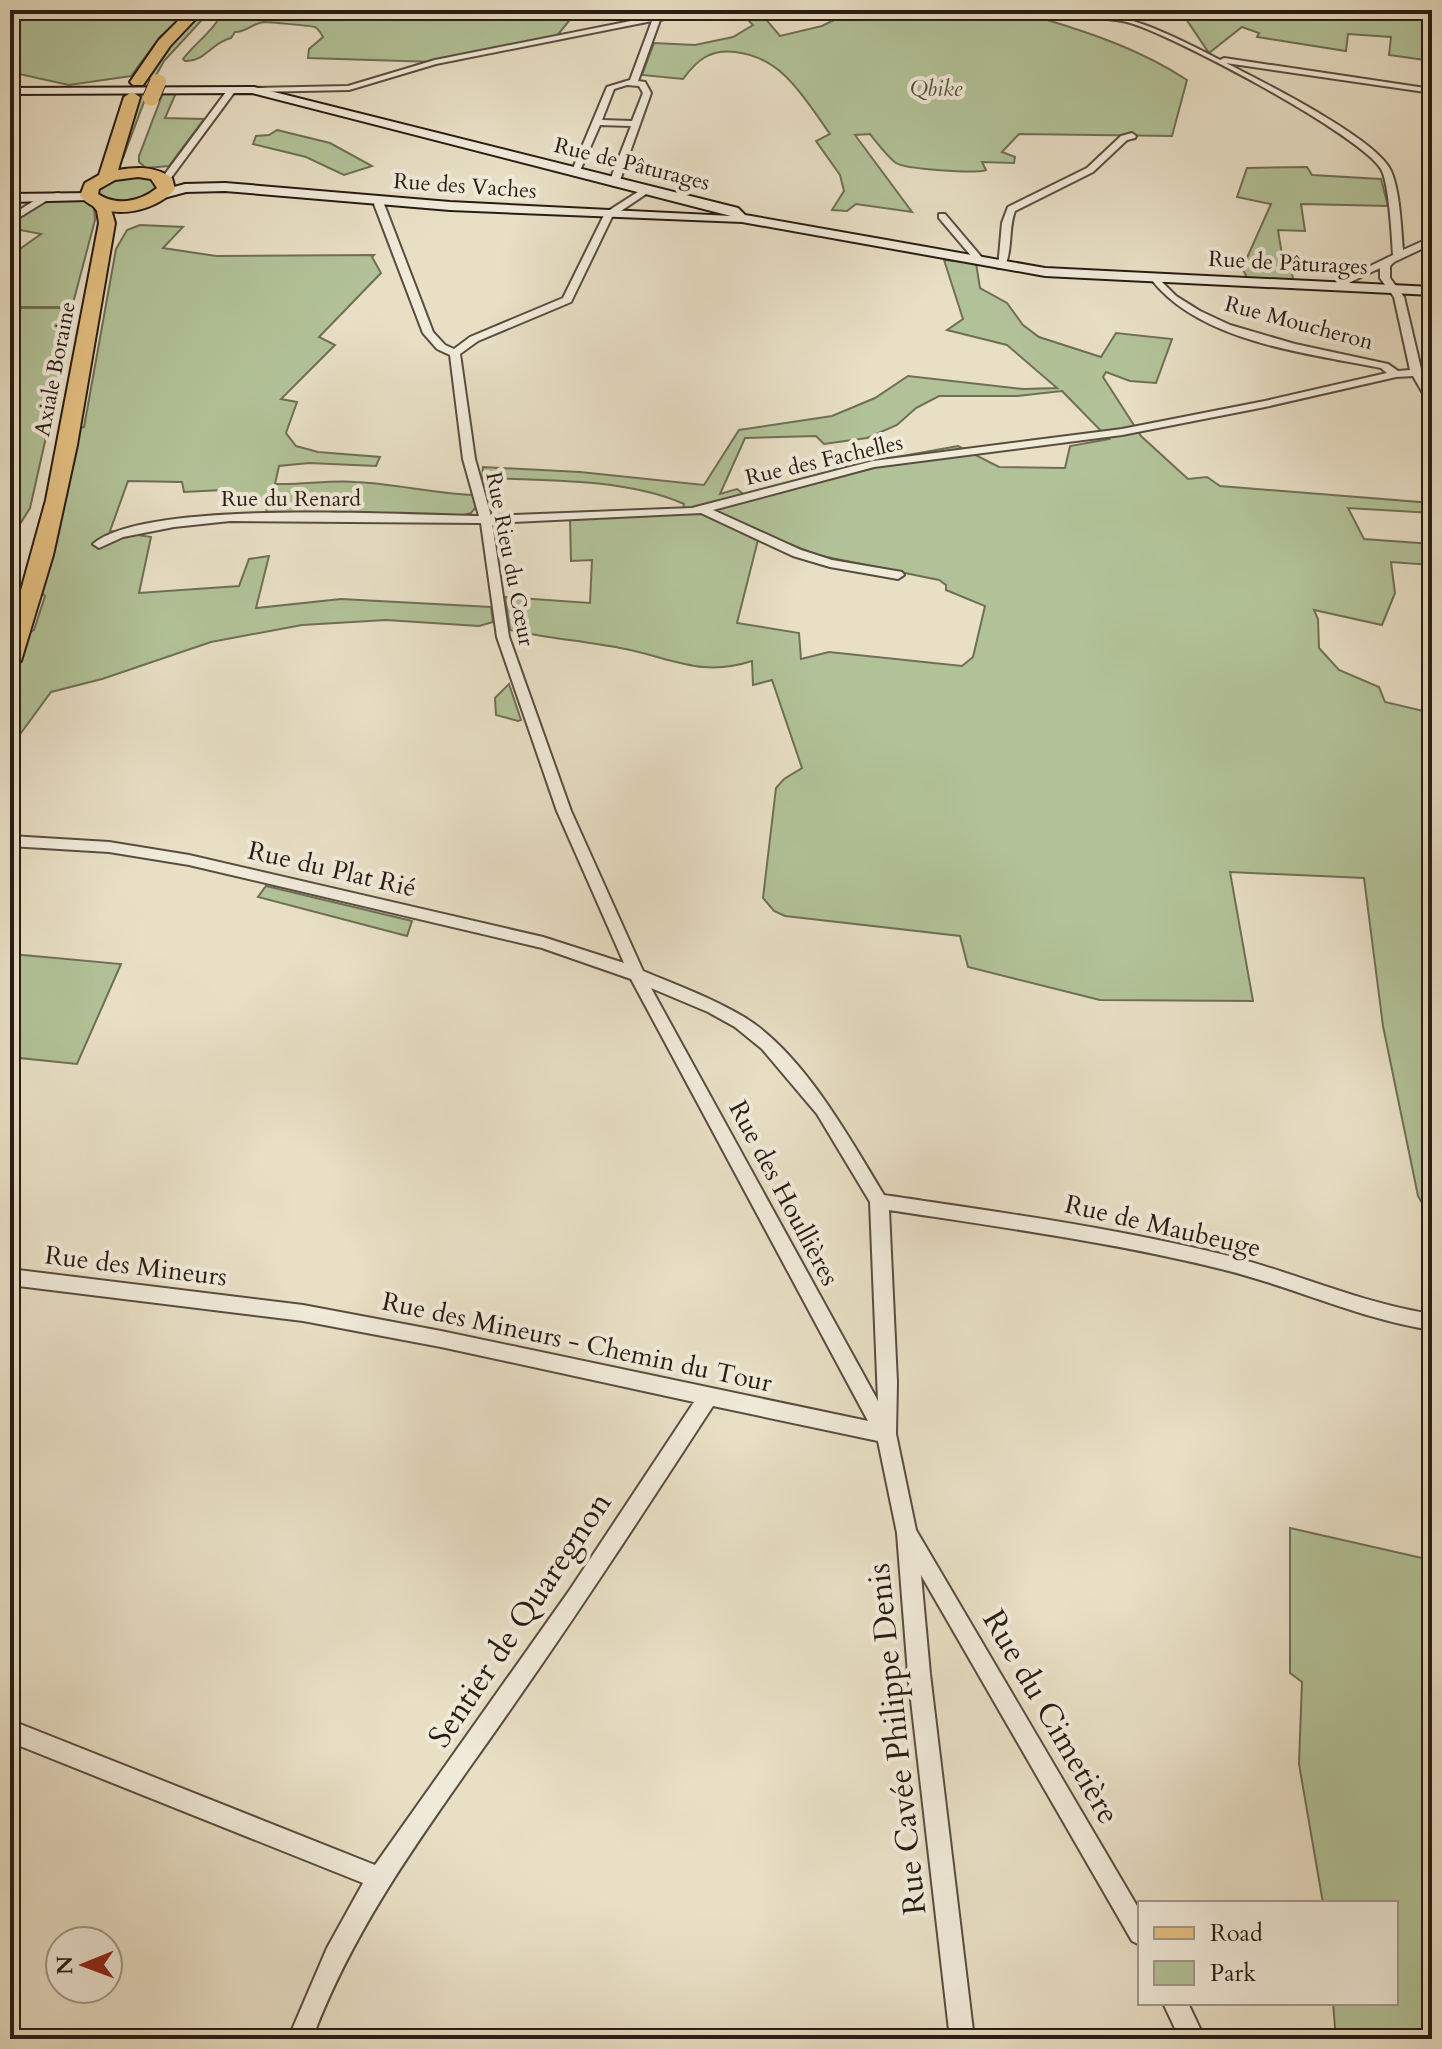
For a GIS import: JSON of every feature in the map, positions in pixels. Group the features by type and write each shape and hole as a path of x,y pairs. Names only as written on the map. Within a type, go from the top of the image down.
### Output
{"highway":[{"path":"97,190 135,90 164,43 197,10"},
{"path":"163,180 129,160 149,103 173,55 216,10"},
{"path":"97,190 163,180"},
{"path":"97,190 132,205 163,180"}],"main road":[{"path":"97,190 107,223 132,205"},
{"name":"Axiale Boraine","path":"10,661 35,586 52,514 107,223"}],"street":[{"path":"254,90 349,88 435,62 698,10"},
{"path":"1065,10 1138,22 1297,102 1378,159 1388,177 1394,258 1384,271 1395,291 1416,372 1432,400"},
{"path":"633,82 657,18"},
{"path":"1202,55 1432,91"},
{"path":"575,173 611,87 621,82 633,82 647,89 614,183"},
{"path":"163,180 232,90"},
{"name":"Rue de Pâturages","path":"10,91 254,90 736,212 741,218 1026,270 1432,291"},
{"path":"597,122 637,124"},
{"path":"1001,266 1005,253 1007,215 1011,209 1090,170 1124,138 1132,136"},
{"name":"Rue des Vaches","path":"163,180 381,200 608,215 726,221 741,218"},
{"path":"10,198 97,190"},
{"path":"381,200 379,204 428,333 441,347 455,353 474,339 567,300 608,215 647,190"},
{"path":"10,220 43,199 63,194"},
{"path":"942,216 981,262"},
{"path":"1332,287 1432,240"},
{"path":"1362,273 1360,277 1367,289"},
{"name":"Rue Moucheron","path":"1156,279 1184,305 1223,326 1384,366 1396,374"},
{"name":"Rue Rieu du Cœur","path":"455,353 469,459 486,520 503,637 563,808 637,976"},
{"path":"1416,372 1432,372"},
{"name":"Rue des Fachelles","path":"486,520 704,510 873,464 1122,432 1416,372"},
{"path":"704,510 797,553 830,563 898,575"},
{"name":"Rue du Renard","path":"99,544 119,534 174,523 230,517 486,520"},
{"name":"Rue du Plat Rié","path":"10,841 109,847 189,860 589,956 714,1008 741,1023 768,1045 823,1109 879,1201"},
{"name":"Rue des Houllières","path":"637,976 886,1434"},
{"path":"879,1201 888,1382 886,1434"},
{"name":"Rue de Maubeuge","path":"879,1201 1121,1239 1224,1262 1392,1316 1432,1322"},
{"name":"Rue des Mineurs","path":"10,1277 256,1306"},
{"name":"Rue des Mineurs - Chemin du Tour","path":"256,1306 441,1339 886,1434"},
{"name":"Sentier de Quaregnon","path":"300,2039 324,1974 352,1920 576,1598 709,1395"},
{"name":"Rue Cavée Philippe Denis","path":"886,1434 907,1533 919,1674 962,2039"},
{"name":"Rue du Cimetière","path":"907,1533 1138,1930"},
{"path":"10,1731 380,1878"},
{"path":"1176,2005 1193,2039"}],"green space":[{"path":"10,10 190,10 160,37 131,76 69,85 10,72"},
{"path":"202,10 211,10 164,61 150,86 123,158 131,113 148,76"},
{"path":"223,10 578,10 555,38 435,62 308,58 309,49 323,37 318,29 264,22 235,32 231,38 198,58 185,61 183,59 210,30"},
{"name":"Qbike","path":"738,10 758,10 780,36 822,26 854,10 1049,12 1044,19 1118,44 1187,80 1172,136 1019,134 1002,152 1015,157 1014,163 982,162 986,170 955,171 902,165 889,157 870,134 855,135 912,212 856,204 847,211 832,210 844,191 840,175 816,141 830,134 791,81 779,71 752,55 718,52 705,57 683,79 642,75 654,43 695,45 733,37 753,25"},
{"path":"1185,10 1432,10 1432,61 1389,55 1391,37 1348,34 1346,51 1257,37 1259,33 1242,27 1209,53 1182,13"},
{"path":"163,93 176,93 165,118 204,119 169,166 146,168 139,162 139,156"},
{"path":"277,130 330,143 372,166 344,175 306,157 253,144 256,136 269,135"},
{"path":"1307,167 1312,175 1381,179 1388,206 1301,204 1305,231 1278,230 1283,261 1291,263 1293,280 1244,279 1246,275 1242,269 1271,204 1237,197 1247,168"},
{"path":"130,175 154,178 159,190 127,202 112,200 95,192 105,181"},
{"path":"58,198 78,198 94,206 95,220 72,307 10,307 10,256 41,234 10,228 10,224 42,203"},
{"path":"140,225 183,227 163,248 216,256 374,255 372,257 381,273 319,337 335,345 281,399 297,402 286,433 296,446 318,452 380,457 376,466 309,463 279,466 275,484 346,482 473,495 476,507 471,513 456,517 266,513 268,500 226,508 223,490 184,492 182,482 128,481 110,531 151,537 139,593 239,586 249,559 269,556 256,608 341,599 491,607 493,622 479,626 386,620 302,625 211,642 102,679 51,692 10,748 10,678 27,634 34,630 45,596 40,591 77,428 84,427 116,249 127,230"},
{"path":"944,260 976,263 980,288 1007,303 1023,325 1039,337 1101,357 1116,333 1172,339 1156,383 1130,381 1106,372 1103,377 1141,436 1188,479 1207,477 1220,486 1432,503 1432,513 1348,508 1364,539 1432,544 1432,565 1391,562 1395,593 1382,625 1314,610 1318,619 1319,648 1339,670 1379,687 1385,702 1432,713 1432,897 1422,897 1432,927 1432,1221 1418,1196 1383,1026 1364,878 1230,872 1253,1001 1100,1000 968,967 960,936 785,916 774,911 763,898 776,788 802,768 772,680 753,685 752,661 733,666 700,667 620,648 510,630 505,597 590,603 592,560 571,561 570,519 683,509 684,504 612,485 482,478 483,467 580,472 704,485 739,430 832,416 875,398 908,376 1023,389 1057,388 1007,345 947,330 963,319","holes":["1062,391 1109,439 1070,446 1065,468 999,467 958,446 858,464 747,497 737,489 720,494 745,438 816,436 824,444 867,438 897,425 916,408 939,396 1017,396","760,532 817,555 939,580 946,585 946,590 985,606 973,657 962,666 829,652 801,659 799,633 737,623"]},
{"path":"10,308 75,308 30,508 10,540"},
{"path":"509,684 521,720 518,721 496,715 495,698"},
{"path":"266,886 412,921 407,936 258,897"},
{"path":"12,954 121,964 77,1064 10,1057"},
{"path":"1290,1528 1431,1560 1432,2039 1336,2039 1333,2005 1398,2005 1398,1901 1323,1901 1299,1764 1302,1682 1290,1673"}]}
